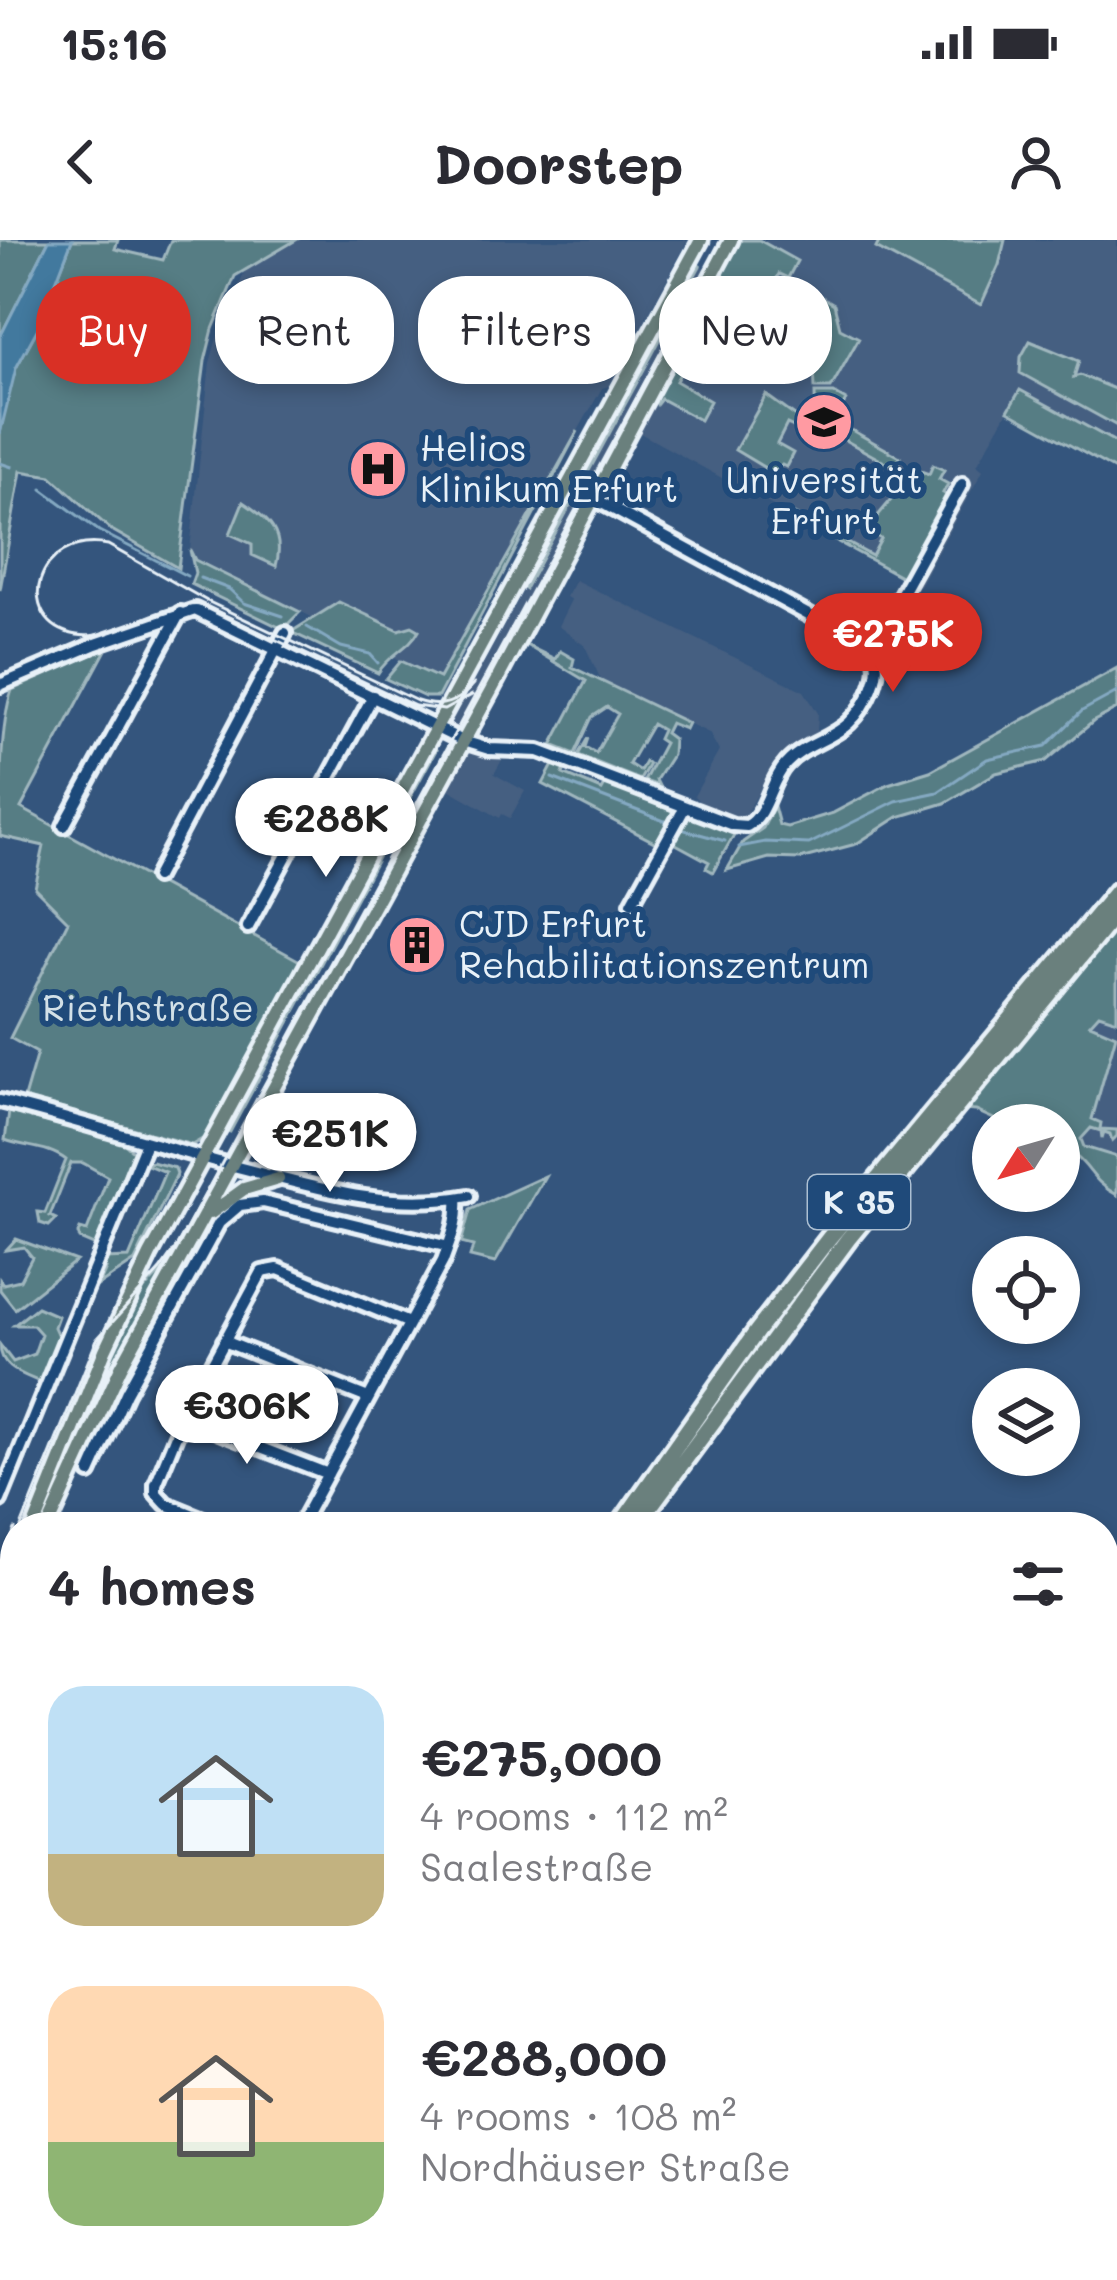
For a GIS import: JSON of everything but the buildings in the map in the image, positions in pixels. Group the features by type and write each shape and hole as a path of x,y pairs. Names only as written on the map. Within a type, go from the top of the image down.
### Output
{"highway":[{"name":"K 35","path":"630,1512 829,1238 1117,891"},
{"name":"K 35","path":"646,1512 848,1239 1117,913"}],"main road":[{"path":"40,1512 105,1350 202,1159 701,240"},
{"path":"55,1512 104,1399 731,240"},
{"path":"200,1228 231,1196 278,1179"}],"street":[{"path":"871,649 962,484"},
{"path":"0,686 180,613 203,612 464,741 489,749 539,751 743,827 757,820 776,777 791,759 854,717 878,673 878,657 591,496"},
{"path":"64,826 180,613"},
{"path":"156,877 286,633"},
{"path":"248,927 373,696"},
{"path":"632,903 685,806"},
{"path":"0,1102 278,1179 380,1200 463,1197 444,1259 307,1512"},
{"path":"0,1500 145,1144"},
{"path":"90,1473 136,1374 209,1241 233,1208 263,1202 445,1246"},
{"path":"186,1512 166,1504 156,1493 156,1484 183,1418 262,1272 270,1269 409,1323"},
{"path":"224,1341 368,1398"},
{"path":"183,1418 328,1474"}],"shaded area":[{"path":"49,240 72,240 58,276 36,276 36,332 16,368 0,434 0,337"},
{"name":"Helios Klinikum Erfurt","path":"296,240 688,240 669,276 659,276 659,294 635,338 635,276 418,276 418,384 610,384 602,388 439,679 195,560 190,550 215,345 215,384 394,384 394,276 243,276 247,267"},
{"name":"Universität Erfurt","path":"741,240 1117,240 1117,443 1020,390 977,465 983,470 919,586 640,433 666,384 832,384 832,276 722,276"},
{"path":"659,341 659,362 536,594 534,590 521,612 526,612 520,626 510,633 459,729 451,724 462,695 473,683"},
{"path":"575,580 804,691 818,713 817,731 775,765 741,822 694,796 719,751 709,733 602,682 585,646 558,626"},
{"path":"477,751 502,760 494,774 525,791 510,818 502,814 500,818 445,787 463,756"},
{"path":"1102,966 1117,970 1117,1157 1080,1146 1080,1104 1038,1104"}],"green space":[{"path":"0,240 49,240 0,337"},
{"path":"72,240 118,240 115,249 163,260 171,240 296,240 235,276 215,276 215,324 205,361 178,568 110,529 51,476 21,471 0,590 0,434 16,368 36,332 36,384 191,384 191,276 58,276"},
{"path":"741,240 759,240 797,261 789,276 721,276"},
{"path":"880,240 1005,240 981,305 876,248"},
{"path":"694,262 700,266 695,276 687,276"},
{"path":"832,303 840,328 859,338 831,388 815,388 815,384 832,384"},
{"path":"659,328 659,342 525,589 521,586 629,384 635,384 635,372"},
{"path":"1030,341 1079,361 1074,377 1080,375 1117,390 1117,426 1020,373 1021,357"},
{"path":"663,384 681,384 710,401 700,420 661,399 657,404"},
{"path":"1020,390 1117,443 1117,471 1008,411"},
{"path":"815,393 834,393 846,400 838,416 850,423 848,428 900,457 899,461 888,464 816,424"},
{"path":"766,395 810,427 804,432 787,424 777,444 793,453 786,467 782,465 771,476 735,450"},
{"path":"578,431 438,697 425,697 386,679 401,661 439,678"},
{"path":"933,465 944,470 939,479 948,484 943,493 952,498 904,578 783,512 872,556 881,539 866,530 906,482 913,485 921,471 929,474"},
{"path":"243,502 273,528 278,544 276,566 252,555 252,544 230,534"},
{"path":"190,550 195,560 300,612 283,629 191,584 195,573"},
{"path":"339,602 399,630 412,626 419,630 378,673 291,632"},
{"path":"526,645 555,659 560,651 574,659 572,667 688,723 685,729 670,723 665,733 673,739 672,755 656,780 659,786 644,781 664,743 658,739 662,730 652,724 629,764 640,771 645,762 649,764 640,780 578,755 588,738 585,747 596,753 618,714 607,707 592,717 575,754 552,745 586,681"},
{"name":"Riethstraße","path":"107,648 21,808 300,961 204,1138 192,1145 24,1098 37,1053 10,1038 68,921 35,888 44,846 0,836 8,704 12,690"},
{"path":"1117,668 1117,709 1094,721 1046,761 996,773 945,803 898,817 856,844 800,859 769,858 727,870 743,842 763,828 774,806 779,825 787,827 833,813 888,784 930,771"},
{"path":"430,746 436,750 227,1131"},
{"path":"554,763 566,767 563,774 602,790 606,783 677,812 657,849 653,849 656,843 543,784"},
{"path":"691,813 735,833 713,872 706,868 709,862 674,843"},
{"path":"1117,922 1117,1020 1099,1014 1090,1024 1116,1035 1092,1119 1101,1123 1100,1129 1117,1130 1117,1136 1112,1141 1104,1132 1102,1138 1101,1131 1091,1128 1081,1139 1084,1147 1117,1157 1117,1195 1080,1161 1080,1104 972,1104 972,1111 962,1110"},
{"path":"9,1112 121,1141 133,1151 96,1246 78,1234 80,1229 87,1231 108,1177 83,1163 71,1163 50,1216 56,1219 49,1226 40,1223 38,1212 45,1213 66,1160 5,1140"},
{"path":"145,1164 175,1168 177,1174 135,1261 99,1285 106,1269 100,1266 104,1259 129,1258 165,1172"},
{"path":"545,1176 495,1263 470,1257 473,1246 461,1243 470,1210"},
{"path":"16,1239 76,1261 15,1309 0,1290 0,1280 3,1284 20,1280 32,1257 24,1247 6,1250"},
{"path":"164,1269 170,1272 83,1432 78,1430 132,1301"},
{"path":"37,1307 58,1316 54,1327 59,1338 40,1382 8,1365 0,1345 13,1362 34,1354 41,1334 33,1325 14,1325"}],"waterway":[{"path":"0,463 12,467"},
{"path":"42,489 99,531 187,576"},
{"path":"200,578 229,589 244,603 283,616"},
{"path":"307,627 341,647 370,654 378,663"},
{"path":"739,847 765,842 809,844 896,801 938,792 987,759 1046,746 1082,711 1117,692"},
{"path":"552,778 667,822"},
{"path":"685,830 725,841"}],"tram line":[{"path":"27,1512 97,1339 177,1246 722,240"},
{"path":"472,695 444,710 415,706 203,605 170,609 107,633 77,635 56,627 44,614 40,580 63,551 83,544 108,545 207,601 417,701 448,703 474,684"}],"place":[{"name":"Universität Erfurt","path":"824,422"},
{"name":"Helios Klinikum Erfurt","path":"378,469"},
{"name":"CJD Erfurt Rehabilitationszentrum","path":"417,945"}]}
